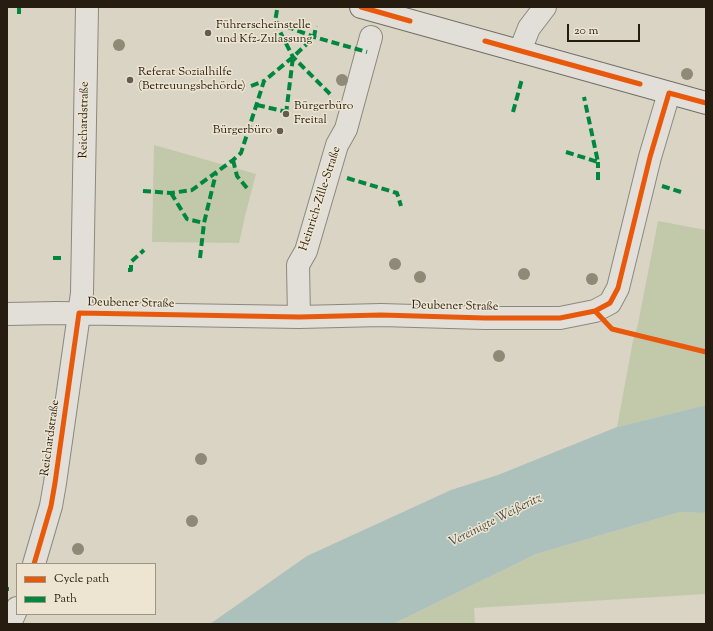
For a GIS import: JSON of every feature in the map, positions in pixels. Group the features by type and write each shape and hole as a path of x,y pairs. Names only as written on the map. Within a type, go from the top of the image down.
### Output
{"street":[{"name":"Reichardstraße","path":"34,563 52,500 82,293 87,7"},
{"path":"361,7 706,103"},
{"path":"520,52 529,28 545,7"},
{"name":"Heinrich-Zille-Straße","path":"299,317 298,265 306,250 337,145 346,129 371,37"},
{"name":"Deubener Straße","path":"7,314 79,313 299,317 381,315 485,318 560,318 595,311 610,303 618,288 650,157 669,93"},
{"path":"10,624 16,610"}],"green space":[{"path":"154,145 256,174 239,243 152,242"},
{"path":"658,221 706,230 706,405 617,427 633,341 638,324"},
{"path":"680,512 706,513 706,594 474,608 475,624 393,624 536,554"}],"water":[{"name":"Vereinigte Weißeritz","path":"706,405 706,513 680,512 536,554 393,624 210,624 307,556 451,490 498,475 617,427"}],"marked path":[{"path":"19,7 19,14"},
{"path":"277,10 275,22 293,57 330,94"},
{"path":"275,22 314,37 367,52"},
{"path":"143,191 171,193 192,190 241,153 264,81 314,37 316,26"},
{"path":"286,114 293,57"},
{"path":"513,112 522,79"},
{"path":"251,86 264,81"},
{"path":"566,152 598,162 584,97"},
{"path":"257,105 287,112"},
{"path":"233,160 237,176 247,188"},
{"path":"598,162 598,180"},
{"path":"200,258 204,223 216,173"},
{"path":"347,178 397,193 401,206"},
{"path":"662,186 681,192"},
{"path":"171,193 187,219 204,223"},
{"path":"128,270 131,270 131,262 144,250"},
{"path":"53,258 62,258"}],"cycle path":[{"path":"361,7 410,21"},
{"path":"485,41 640,84"},
{"path":"34,563 51,506 79,313 299,317 381,315 485,318 560,318 595,311 610,303 618,288 650,157 669,93 706,103"},
{"path":"595,311 612,329 706,352"}],"place":[{"name":"Führerscheinstelle und Kfz-Zulassung","path":"208,33"},
{"name":"Referat Sozialhilfe (Betreuungsbehörde)","path":"130,80"},
{"name":"Bürgerbüro Freital","path":"286,114"},
{"name":"Bürgerbüro","path":"280,131"}]}
